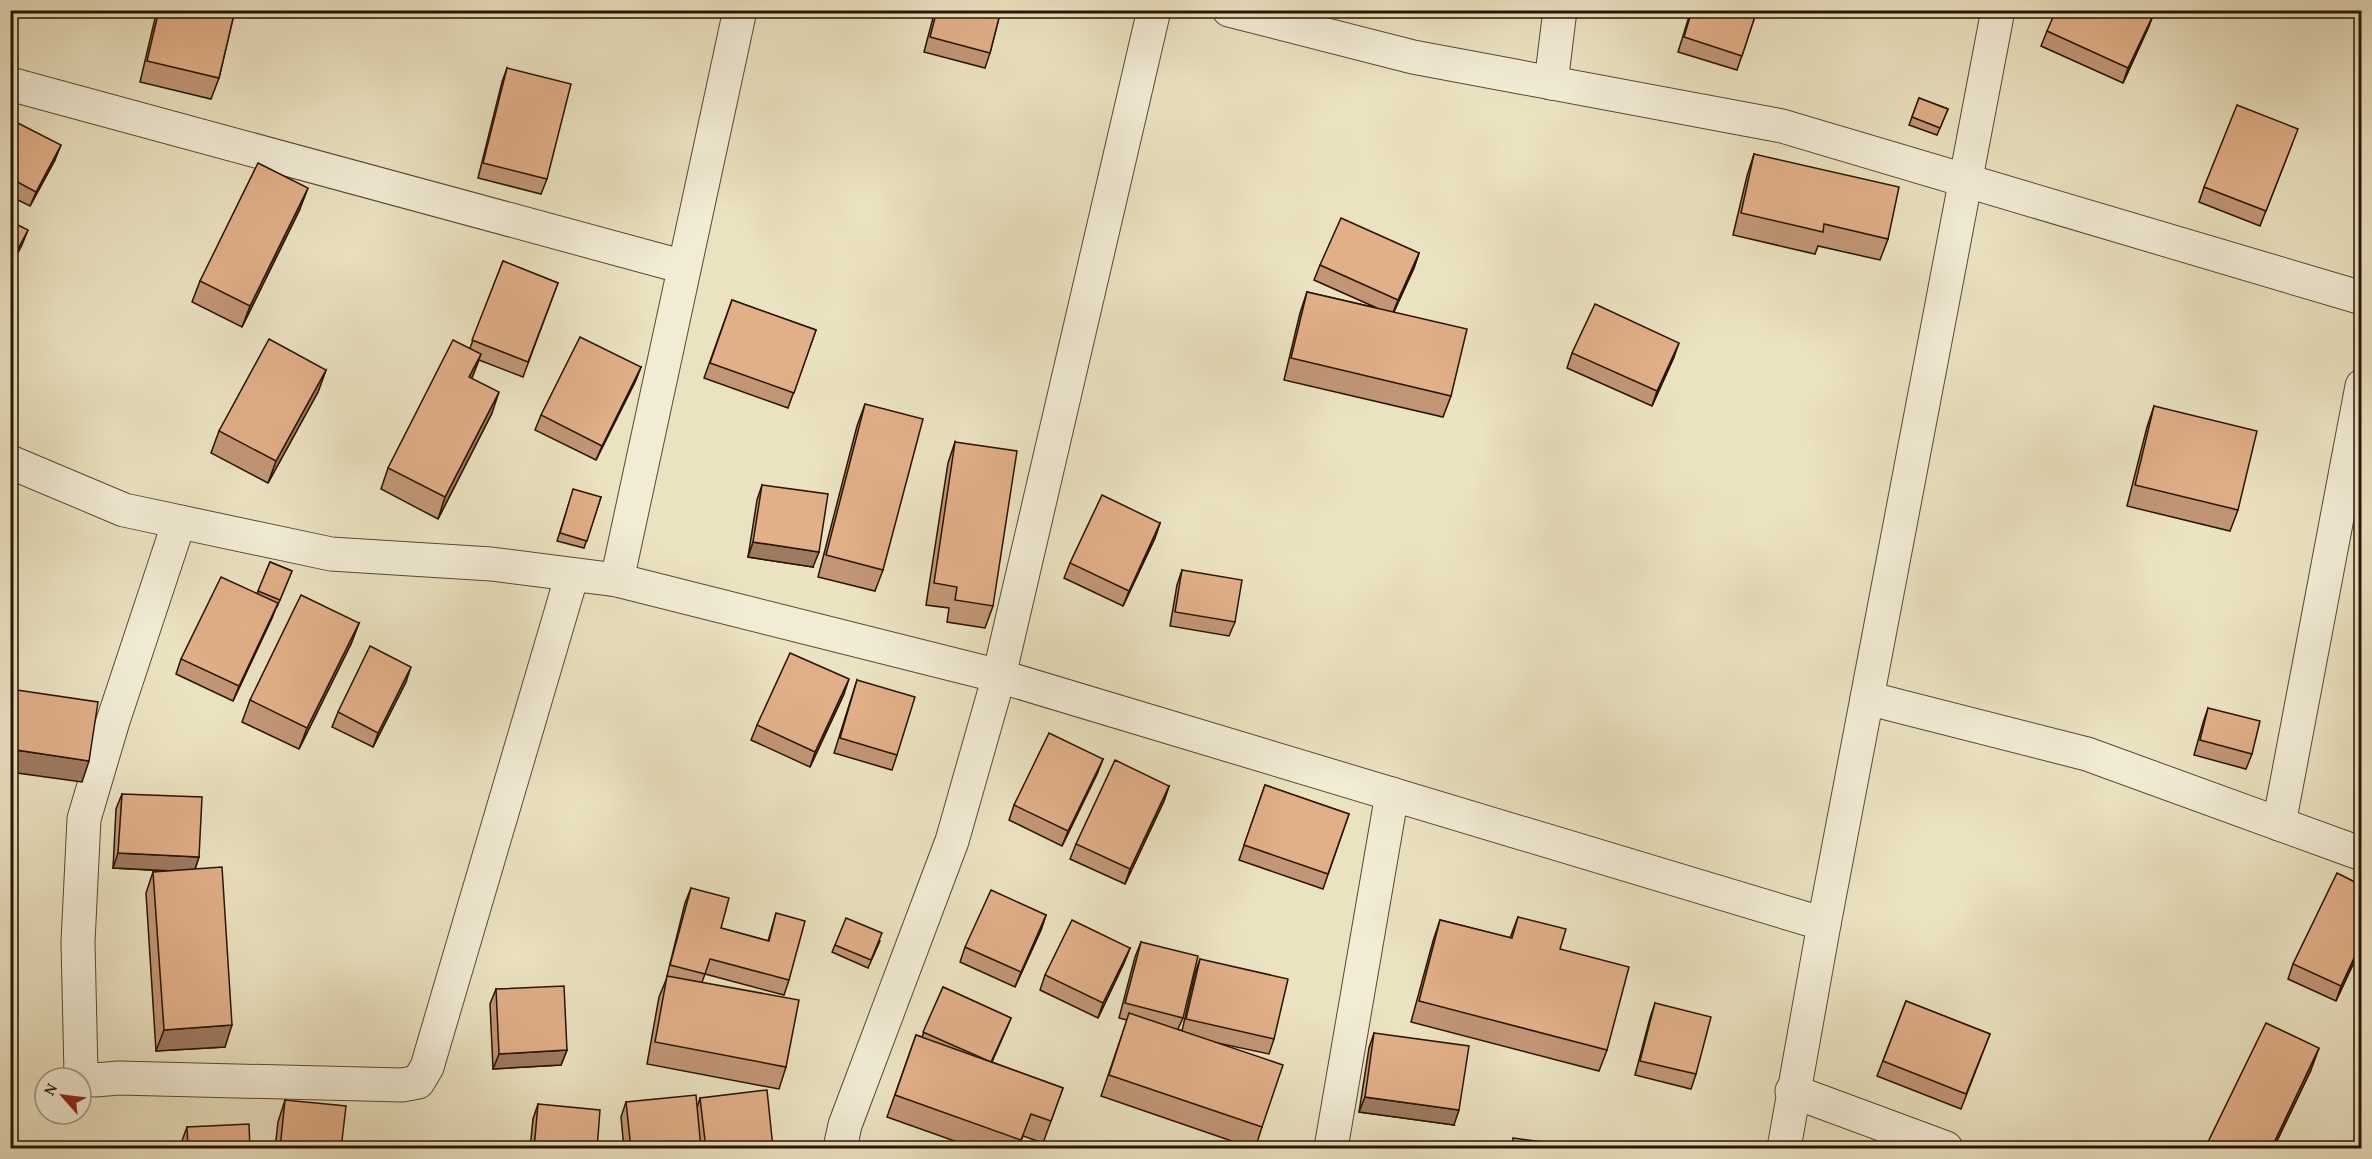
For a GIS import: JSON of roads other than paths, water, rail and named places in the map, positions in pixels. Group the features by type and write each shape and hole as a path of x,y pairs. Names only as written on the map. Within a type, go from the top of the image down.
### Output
{"street":[{"path":"617,580 740,10"},
{"path":"840,1149 845,1125 952,841 999,676 1154,10"},
{"path":"1229,10 1413,57 1782,126 2361,298"},
{"path":"1551,83 1560,10"},
{"path":"1784,1149 1792,1091 1998,10"},
{"path":"10,84 684,267"},
{"path":"2279,824 2361,386"},
{"path":"10,462 124,510 179,522 331,554 490,564 617,580 999,676 1824,924"},
{"path":"179,522 113,721 84,819 78,942 81,1074 94,1080 119,1078 402,1085 418,1082 427,1067 572,574"},
{"path":"1867,698 2087,754 2361,854"},
{"path":"1331,1149 1392,794"},
{"path":"1792,1091 1946,1149"}]}
